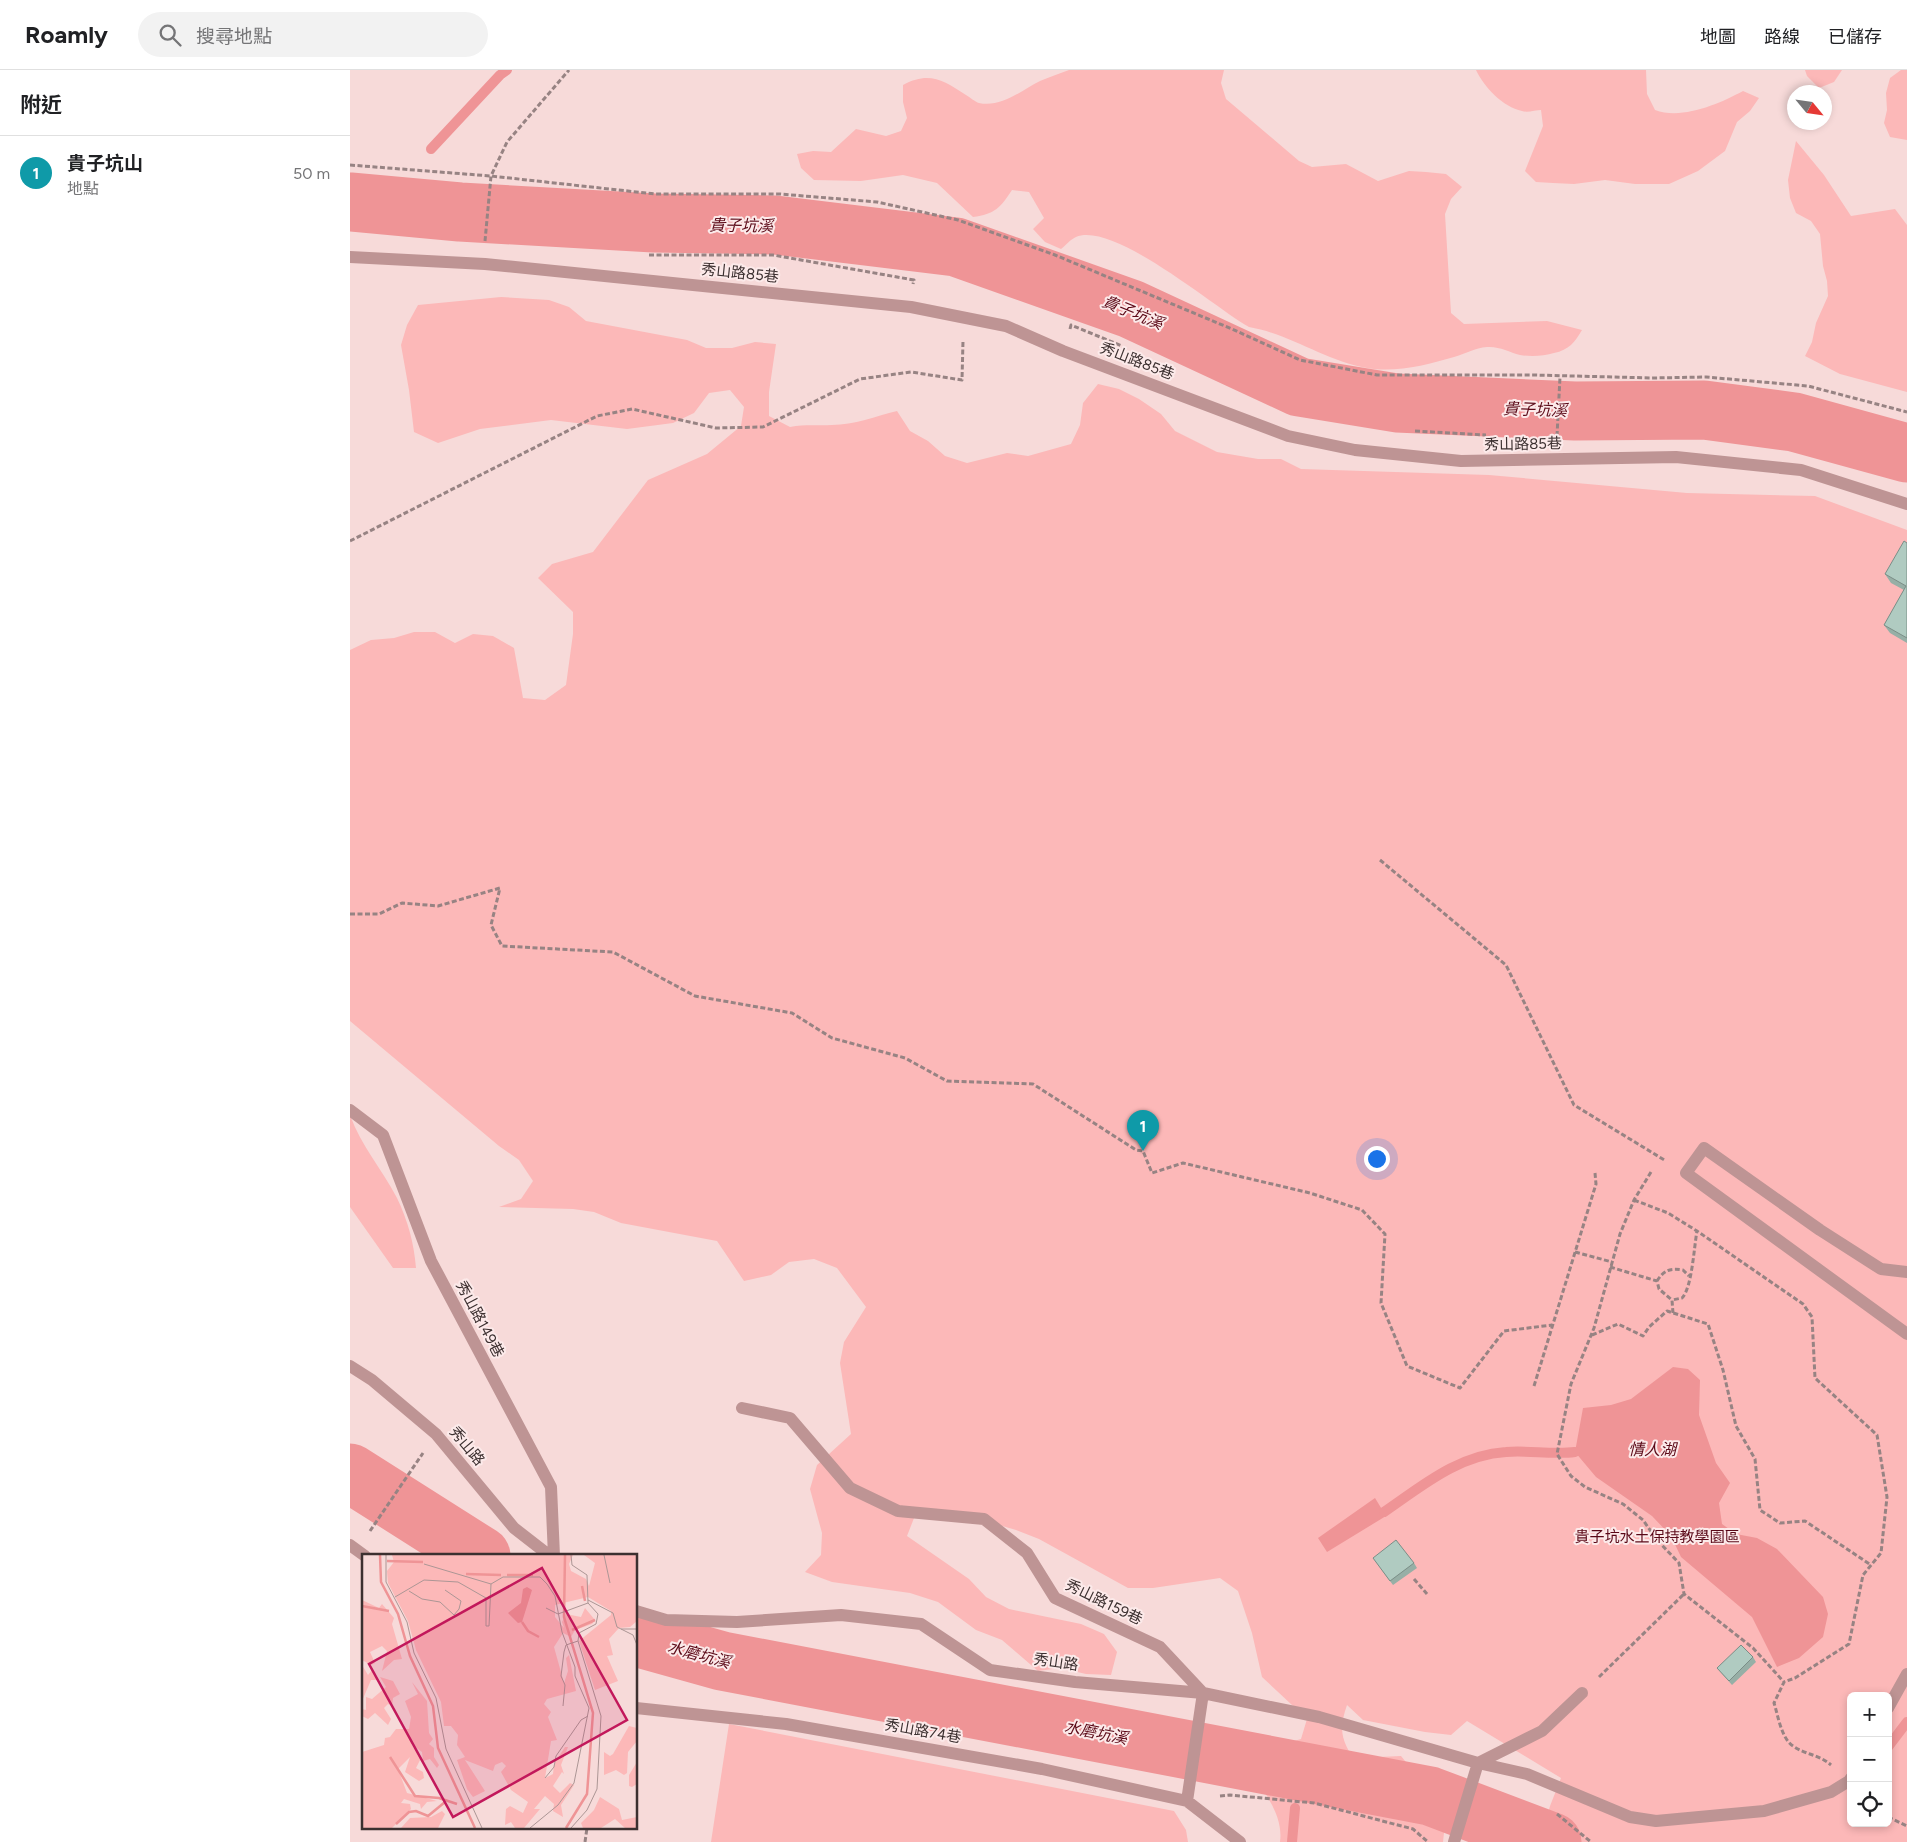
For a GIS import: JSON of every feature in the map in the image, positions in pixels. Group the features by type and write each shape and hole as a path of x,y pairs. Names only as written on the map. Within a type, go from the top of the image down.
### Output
{"street":[{"name":"秀山路85巷","path":"350,257 485,264 911,307 1006,326 1072,354 1288,436 1355,450 1461,461 1676,457 1801,470 1907,504"},
{"name":"秀山路149巷","path":"350,1110 382,1136 431,1261 551,1487 554,1554"},
{"path":"1907,1272 1881,1269 1820,1230 1704,1148 1686,1173 1907,1334"},
{"name":"秀山路","path":"350,1366 372,1380 436,1434 514,1528 547,1554"},
{"name":"秀山路159巷","path":"742,1408 790,1418 850,1488 898,1511 984,1519 1027,1553 1055,1598 1160,1647 1203,1693"},
{"path":"350,1545 362,1554"},
{"name":"秀山路","path":"638,1612 666,1620 737,1622 840,1615 921,1624 990,1670 1075,1682 1203,1693 1319,1717 1478,1763 1527,1774 1630,1817 1656,1821 1764,1811 1832,1792 1847,1782"},
{"path":"1892,1701 1907,1674"},
{"path":"1203,1693 1187,1801 1240,1842"},
{"path":"1454,1842 1478,1763 1542,1731 1582,1693"},
{"name":"秀山路74巷","path":"638,1708 786,1724 1042,1769 1187,1801"}],"path":[{"path":"484,251 491,176 507,142 569,70"},
{"path":"350,165 491,176 655,194 780,194 877,202 958,220 1056,255 1136,287 1300,360 1377,375 1706,376 1808,386 1907,412"},
{"path":"647,255 774,255 914,280 911,307"},
{"path":"350,541 597,416 632,409 716,428 763,427 860,379 911,372 962,380 964,318"},
{"path":"1556,436 1560,377"},
{"path":"1418,430 1493,435"},
{"path":"1380,860 1506,965 1574,1105 1686,1173"},
{"path":"350,914 379,914 402,903 438,906 500,888 491,925 502,946 613,952 695,996 792,1013 832,1038 905,1058 947,1081 1033,1084 1136,1150 1143,1151 1152,1173 1183,1163 1310,1193 1362,1210 1385,1234 1381,1303 1407,1366 1460,1388 1504,1331 1552,1325"},
{"path":"1650,1172 1634,1200 1610,1267 1592,1335 1571,1384 1557,1454 1571,1476 1585,1487 1623,1504 1644,1520 1657,1540 1679,1563 1684,1594 1753,1648 1784,1682"},
{"path":"1534,1386 1596,1184 1595,1173"},
{"path":"1634,1200 1668,1213 1803,1304 1812,1317 1815,1378 1877,1435 1887,1497 1881,1553 1863,1575 1849,1644 1795,1678 1784,1682 1774,1703 1782,1729 1790,1743 1793,1746 1821,1756 1847,1778"},
{"path":"1672,1300 1682,1298 1687,1293 1690,1285 1689,1277 1697,1231"},
{"path":"1575,1252 1612,1262"},
{"path":"1610,1267 1657,1281"},
{"path":"1657,1281 1668,1270 1683,1270 1689,1277"},
{"path":"1657,1281 1659,1289 1672,1300 1673,1313"},
{"path":"1592,1335 1618,1324 1642,1336 1667,1311 1708,1324 1723,1370 1736,1426 1755,1459 1760,1510 1780,1523 1805,1521 1871,1565"},
{"path":"374,1525 436,1434"},
{"path":"1414,1579 1427,1594"},
{"path":"1582,1693 1684,1594"},
{"path":"1187,1801 1230,1795 1314,1803 1414,1829 1428,1842"},
{"path":"1892,1819 1907,1826"}],"green space":[{"path":"1069,70 1224,70 1221,83 1226,99 1299,161 1312,167 1346,164 1378,181 1409,171 1446,174 1462,187 1451,199 1445,214 1451,313 1464,324 1547,321 1582,330 1568,348 1546,355 1524,356 1500,348 1487,347 1444,360 1400,369 1389,370 1352,365 1279,335 1249,327 1164,269 1138,253 1114,242 1093,235 1076,237 1061,249 1045,242 1033,229 1044,218 1029,192 1012,190 992,212 973,217 937,183 903,175 861,181 814,180 801,168 797,154 813,151 831,152 856,129 886,136 901,131 907,118 903,102 903,85 912,81 928,78 936,79 950,85 977,102 987,104 1003,101 1040,81"},
{"path":"1476,70 1646,70 1647,94 1655,110 1666,113 1688,112 1700,109 1723,101 1743,91 1759,98 1750,111 1737,122 1725,151 1698,171 1669,184 1635,184 1605,180 1574,184 1536,182 1525,171 1543,126 1541,110 1524,112 1501,101 1484,83"},
{"path":"1805,70 1842,70 1834,82 1826,85 1816,85 1807,76"},
{"path":"1901,70 1907,70 1907,140 1890,137 1884,123 1887,110 1886,93 1890,78"},
{"path":"1796,141 1824,175 1851,216 1895,209 1907,225 1907,392 1840,374 1805,356 1812,342 1816,323 1828,296 1820,234 1811,221 1796,213 1790,198 1788,180"},
{"name":"貴子坑水土保持教學園區","path":"501,297 549,300 569,307 586,321 687,340 706,348 732,348 755,342 776,344 769,392 769,416 790,427 848,424 897,411 910,431 928,441 945,456 967,463 1007,453 1028,456 1071,444 1080,425 1083,403 1098,384 1119,389 1139,399 1161,414 1175,431 1217,452 1258,459 1281,459 1301,469 1489,475 1687,493 1815,496 1907,530 1907,1842 1540,1842 1550,1806 1561,1778 1467,1721 1451,1735 1425,1732 1363,1720 1347,1705 1342,1723 1343,1738 1359,1767 1379,1757 1401,1756 1414,1772 1433,1784 1432,1805 1445,1823 1443,1842 1280,1842 1280,1831 1275,1811 1247,1765 1259,1751 1301,1739 1307,1719 1262,1677 1252,1633 1238,1591 1220,1578 1153,1588 1128,1588 1039,1539 1016,1530 992,1523 916,1513 907,1536 969,1579 986,1597 1009,1609 1081,1624 1104,1634 1117,1652 1111,1675 1086,1674 1060,1668 1038,1671 1002,1640 976,1630 938,1602 910,1593 832,1582 805,1572 821,1555 822,1533 810,1489 817,1465 851,1434 840,1363 844,1342 866,1307 837,1268 814,1259 789,1262 771,1275 744,1281 717,1241 621,1223 594,1212 573,1209 499,1207 521,1199 533,1181 519,1160 499,1146 350,1021 350,650 371,640 394,638 414,632 435,632 455,643 473,634 493,636 514,648 523,698 545,700 566,685 573,634 573,612 538,578 552,564 593,552 648,480 707,454 741,426 744,407 730,390 709,393 694,413 673,423 627,429 551,420 480,429 438,443 414,432 401,345 407,325 418,305"},
{"path":"350,1115 360,1137 401,1207 410,1232 416,1268 393,1268 350,1207"},
{"path":"729,1724 1174,1811 1186,1830 1188,1842 711,1842"}],"water":[{"name":"情人湖","path":"1673,1367 1688,1369 1700,1380 1699,1415 1716,1463 1730,1483 1719,1503 1722,1524 1736,1534 1757,1538 1777,1549 1823,1597 1828,1614 1823,1637 1799,1658 1777,1667 1752,1617 1681,1557 1671,1536 1652,1516 1596,1477 1575,1452 1583,1408 1611,1405 1631,1399"},
{"path":"1375,1498 1386,1516 1327,1552 1318,1538"}],"building":[{"path":"1904,541 1907,543 1907,638 1884,625 1906,586 1885,574"},
{"path":"1396,1540 1414,1563 1390,1581 1373,1558"},
{"path":"1741,1645 1753,1657 1729,1681 1717,1668"}],"waterway":[{"path":"431,149 500,75 507,70"},
{"path":"380,203 391,191"},
{"name":"貴子坑溪","path":"350,202 460,212 654,223 775,225 956,247 1131,309 1299,387 1397,403 1575,411 1704,410 1794,422 1907,453"},
{"path":"1384,1512 1441,1473 1472,1459 1506,1452 1575,1452"},
{"name":"水磨坑溪","path":"350,1473 478,1554"},
{"name":"水磨坑溪","path":"638,1638 722,1661 1430,1796 1552,1842"},
{"path":"1892,1742 1907,1722"},
{"path":"1297,1795 1300,1771"},
{"path":"1292,1842 1295,1808"}],"place":[{"name":"貴子坑山","path":"1143,1151"}]}
